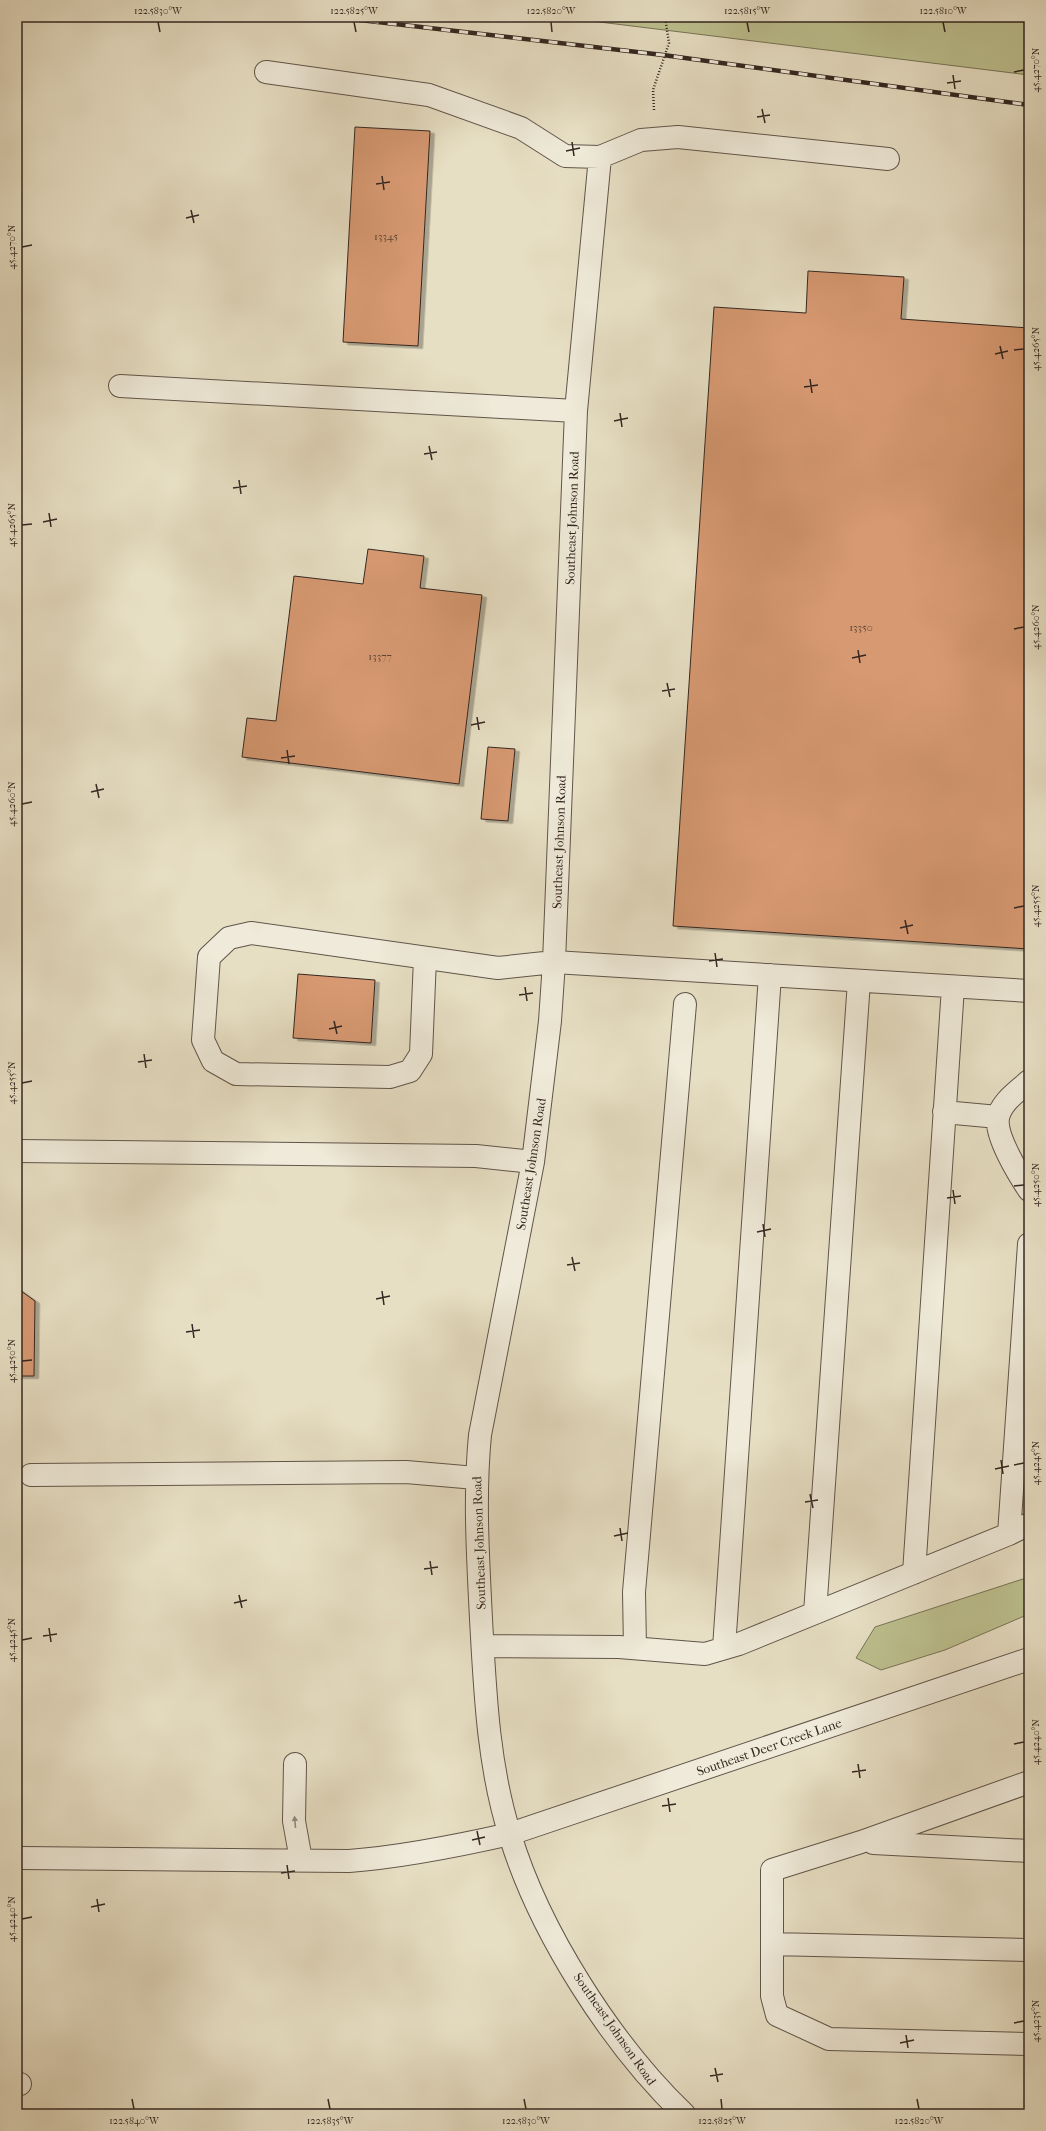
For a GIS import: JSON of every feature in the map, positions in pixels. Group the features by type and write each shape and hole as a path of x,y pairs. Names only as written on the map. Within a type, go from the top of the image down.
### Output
{"street":[{"path":"266,72 429,95 521,128 565,156 600,157 641,140 678,137 888,159"},
{"name":"Southeast Johnson Road","path":"600,157 576,411 554,962 550,1021 534,1162 480,1435 476,1478 476,1531 483,1646 494,1760 510,1834 528,1884 550,1930 581,1984 602,2015 657,2088 684,2114"},
{"path":"120,386 576,411"},
{"path":"425,958 421,1054 410,1071 390,1078 236,1074 213,1061 203,1040 209,957 229,938 251,932 498,968 554,962 1029,991"},
{"path":"724,1648 770,975"},
{"path":"815,1613 860,981"},
{"path":"914,1573 953,987"},
{"path":"635,1648 634,1592 685,1004"},
{"path":"1029,1081 1007,1100 998,1117 999,1132 1029,1190"},
{"path":"944,1112 998,1117"},
{"path":"17,1151 476,1156 534,1162"},
{"path":"1009,1534 1029,1244"},
{"path":"31,1475 406,1472 476,1478"},
{"path":"483,1646 635,1648 705,1654 739,1644 1009,1534 1029,1524"},
{"name":"Southeast Deer Creek Lane","path":"21,1858 349,1861 376,1858 510,1834 1029,1659"},
{"path":"295,1764 294,1821 301,1860"},
{"path":"1029,1782 861,1842 772,1870 772,1996 777,2015 829,2039 1029,2044"},
{"path":"861,1842 1029,1851"},
{"path":"772,1944 1029,1950"}],"path":[{"path":"641,140 654,119 653,90 669,43 665,17"}],"green space":[{"path":"559,17 1029,17 1029,75"},
{"path":"1029,1577 1029,1614 945,1650 881,1670 856,1658 875,1627"}],"building":[{"path":"355,127 430,131 418,346 343,342"},
{"path":"808,271 904,277 901,319 1029,328 1029,949 673,926 714,307 806,313"},
{"path":"368,549 424,556 420,588 482,595 459,784 242,757 247,718 276,721 294,576 363,584"},
{"path":"488,747 515,749 508,821 481,819"},
{"path":"298,974 375,980 371,1043 293,1038"},
{"path":"17,1288 35,1301 34,1376 17,1376"}],"railway":[{"path":"334,17 663,55 1029,105"}]}
